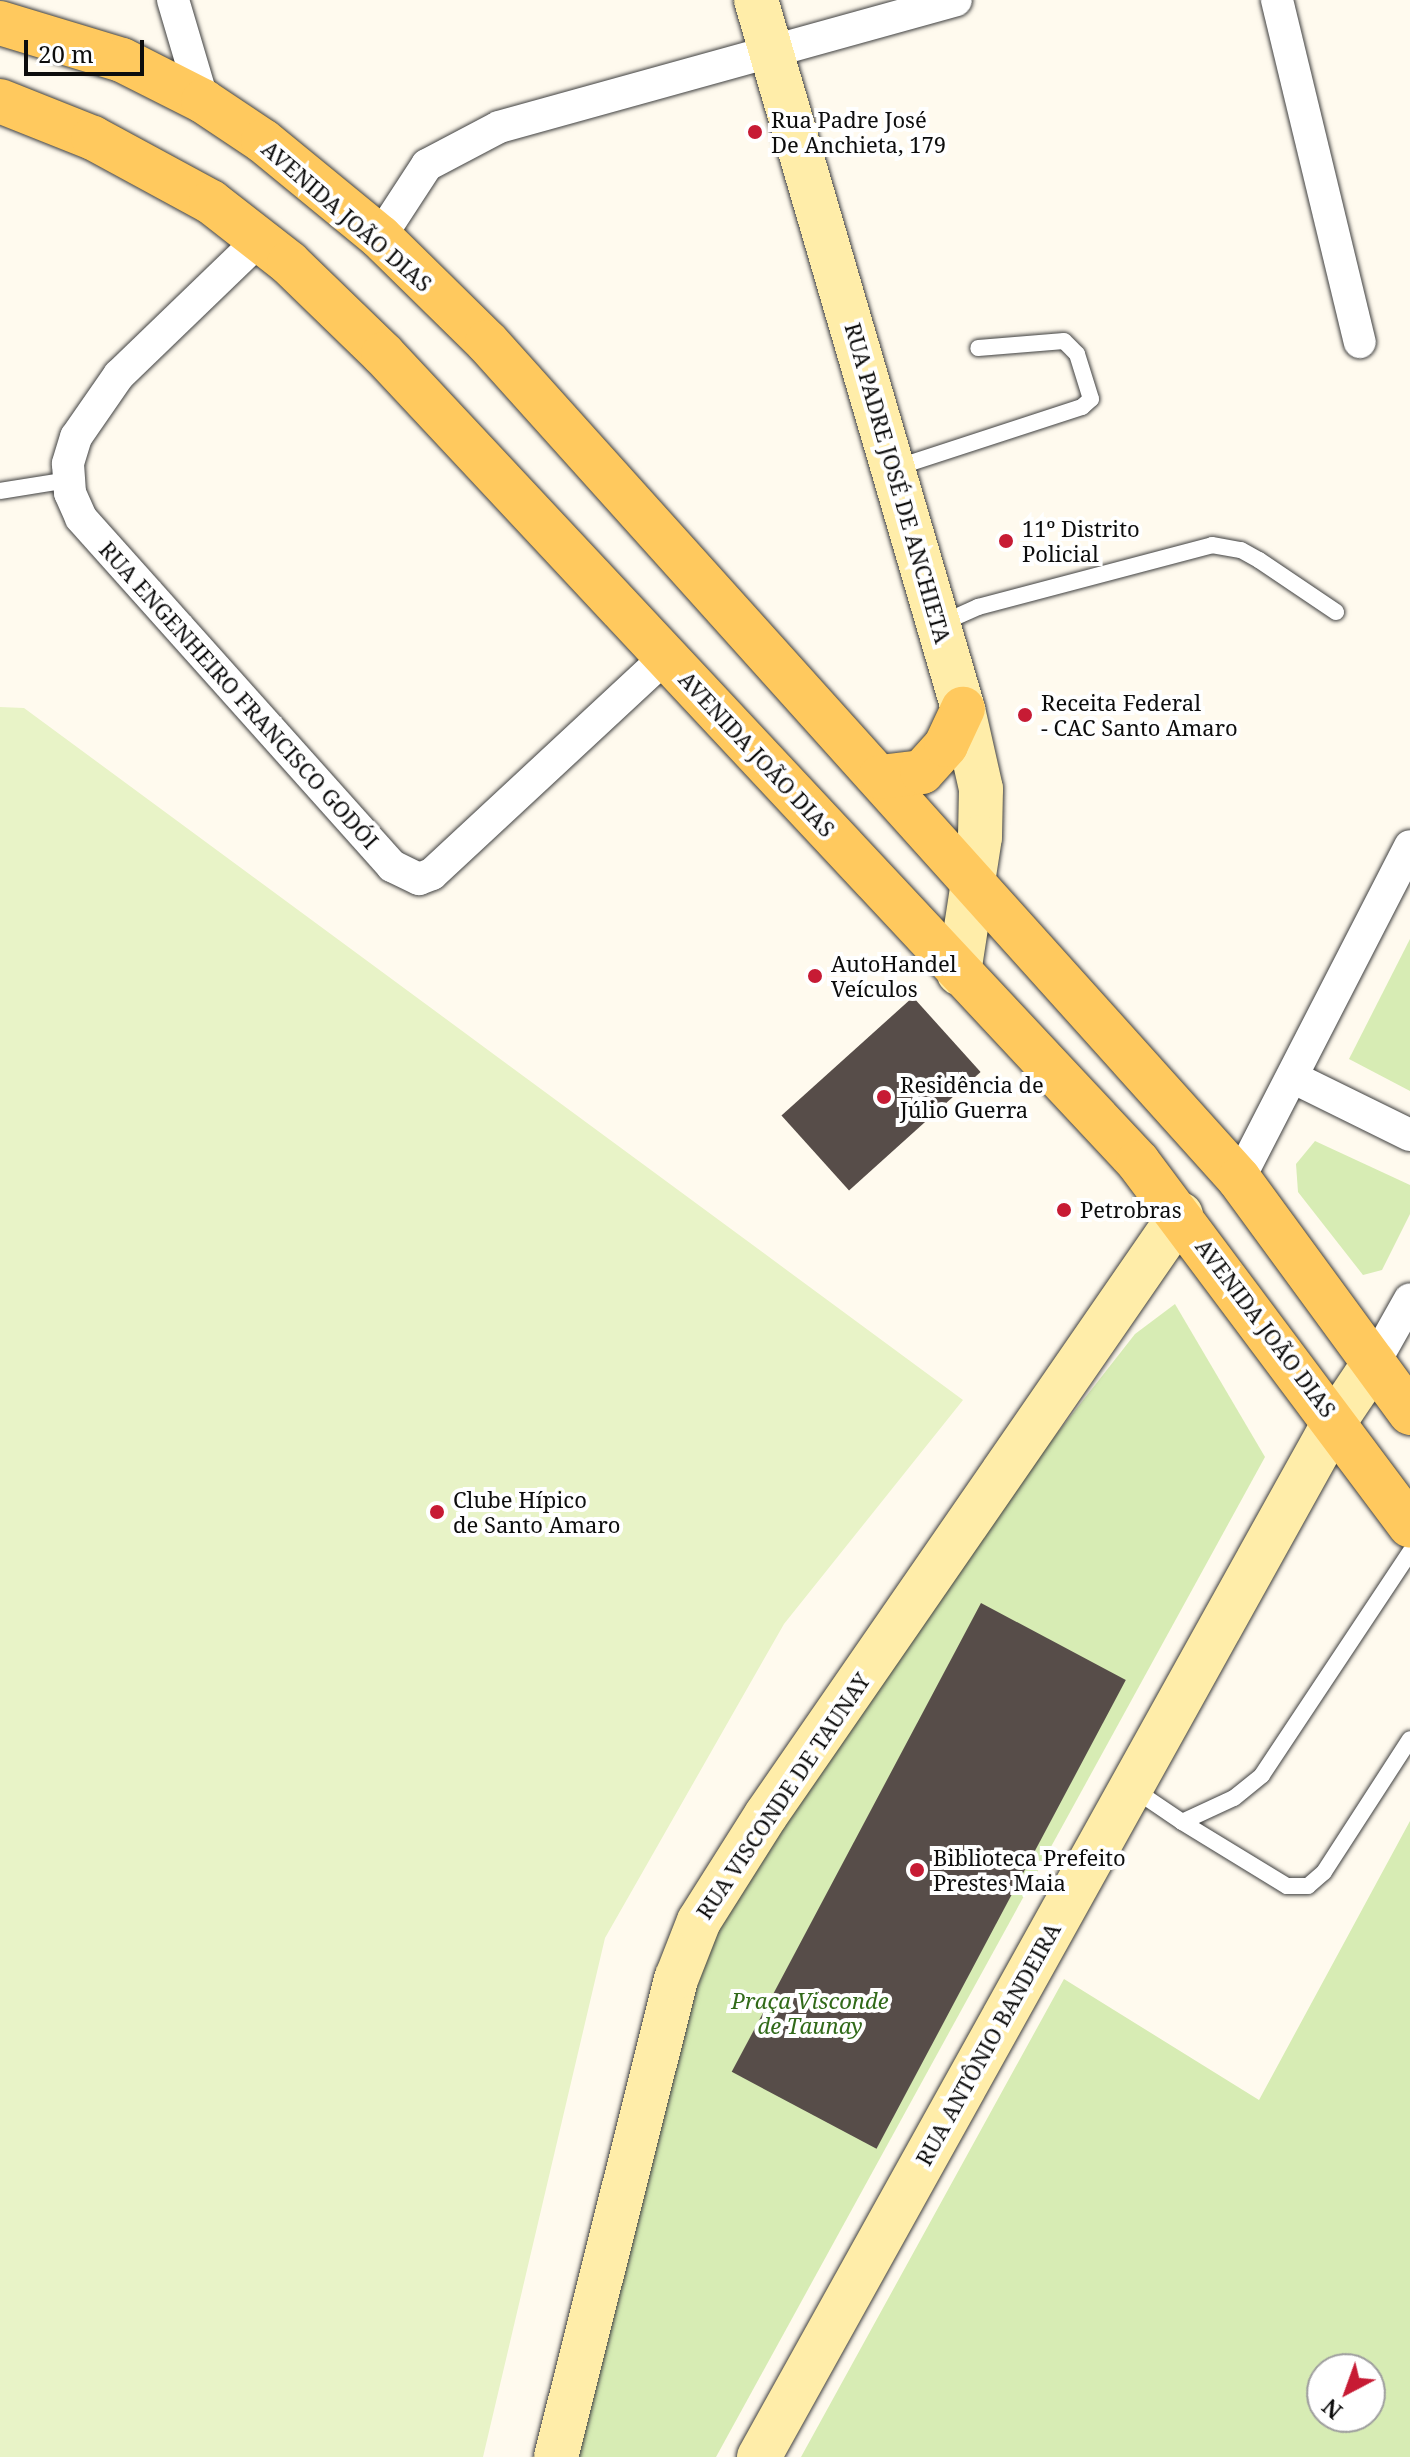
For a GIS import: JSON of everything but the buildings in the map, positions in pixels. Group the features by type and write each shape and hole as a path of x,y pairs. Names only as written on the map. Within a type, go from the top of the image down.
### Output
{"main road":[{"name":"AVENIDA JOÃO DIAS","path":"0,23 122,60 203,101 263,141 380,237 487,342 1239,1179 1410,1413"},
{"name":"AVENIDA JOÃO DIAS","path":"0,101 158,171 260,239 383,354 667,656 1181,1214 1410,1525"},
{"path":"880,777 922,772 946,745 963,709"}],"street":[{"path":"173,0 203,101"},
{"name":"RUA PADRE JOSÉ DE ANCHIETA","path":"756,0 939,624 981,789 959,973"},
{"path":"380,237 409,185 443,153 558,108 956,0"},
{"path":"1277,0 1360,342"},
{"name":"RUA ENGENHEIRO FRANCISCO GODÓI","path":"260,239 119,375 76,437 69,480 81,518 392,866 407,876 419,879 432,874 667,656"},
{"path":"1239,1179 1292,1077 1400,888 1410,846"},
{"path":"1292,1077 1410,1135"},
{"name":"RUA VISCONDE DE TAUNAY","path":"564,2447 677,1977 699,1921 766,1815 1181,1214"},
{"path":"1374,1363 1410,1299"},
{"name":"RUA ANTÔNIO BANDEIRA","path":"759,2457 1335,1421 1374,1363"}],"lane":[{"path":"893,468 1082,407 1091,399 1077,354 1064,341 978,348"},
{"path":"0,491 69,480"},
{"path":"939,624 978,607 1212,545 1259,560 1336,612"},
{"path":"1182,1822 1234,1798 1262,1775 1410,1552"},
{"path":"1131,1787 1287,1886 1308,1886 1324,1872 1410,1739"}],"green space":[{"name":"Clube Hípico de Santo Amaro","path":"0,707 24,708 963,1400 784,1624 605,1938 483,2457 0,2457"},
{"path":"1410,939 1410,1091 1349,1059"},
{"path":"1315,1141 1410,1185 1410,1214 1382,1270 1363,1275 1298,1192 1296,1164"},
{"name":"Praça Visconde de Taunay","path":"1175,1304 1265,1457 716,2457 570,2457 687,1961 931,1594 1135,1334"},
{"path":"1410,1821 1410,2457 801,2457 1064,1979 1259,2100"}],"place":[{"name":"Rua Padre José De Anchieta, 179","path":"755,132"},
{"name":"11º Distrito Policial","path":"1006,541"},
{"name":"Receita Federal - CAC Santo Amaro","path":"1025,715"},
{"name":"AutoHandel Veículos","path":"815,976"},
{"name":"Residência de Júlio Guerra","path":"884,1097"},
{"name":"Petrobras","path":"1064,1210"},
{"name":"Clube Hípico de Santo Amaro","path":"437,1512"},
{"name":"Biblioteca Prefeito Prestes Maia","path":"917,1870"}]}
